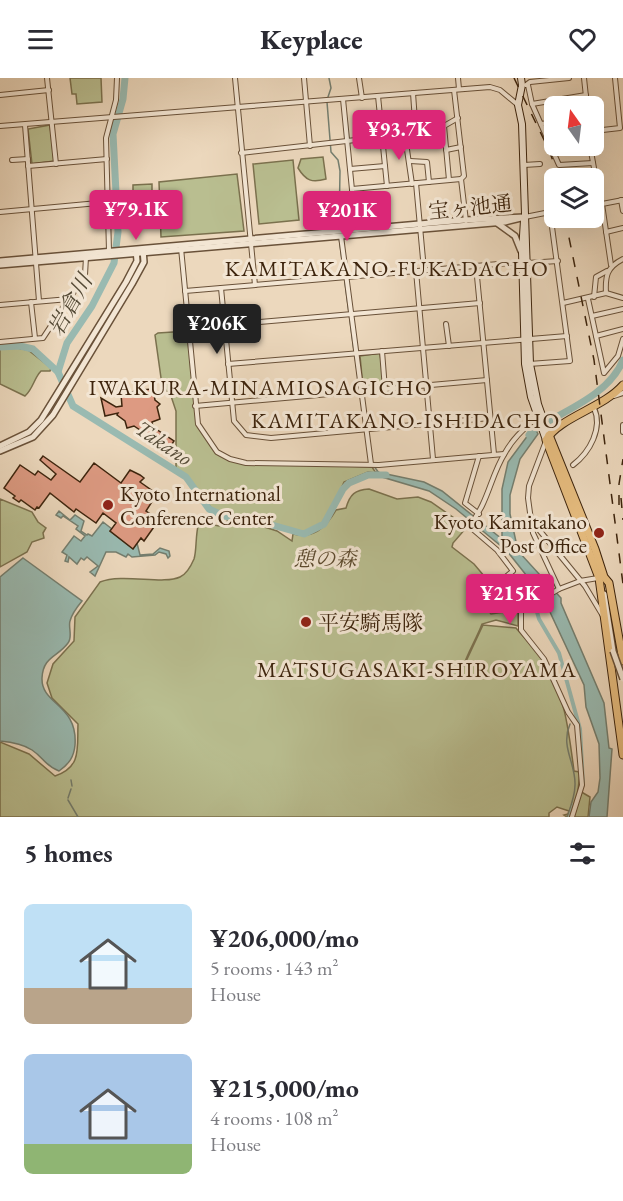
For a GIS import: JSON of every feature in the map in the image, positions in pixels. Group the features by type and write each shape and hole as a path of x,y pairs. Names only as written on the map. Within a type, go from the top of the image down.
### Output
{"highway":[{"path":"623,385 613,396 547,436 595,549 602,577 623,755"},
{"path":"602,577 611,591 623,661"},
{"path":"612,669 623,665"}],"main road":[{"path":"524,83 518,105 522,124 524,165 527,364 539,418 547,436"},
{"path":"524,262 522,252 525,217"}],"street":[{"path":"47,78 56,164"},
{"path":"109,252 106,138 116,100 117,78"},
{"path":"235,78 255,285"},
{"path":"304,78 310,146"},
{"path":"359,78 362,98"},
{"path":"458,78 458,118 464,176 461,179 466,222"},
{"path":"544,128 524,83 569,78"},
{"path":"532,104 586,95 584,78"},
{"path":"604,130 621,128 615,78"},
{"path":"0,126 237,109 490,87 500,90 518,105"},
{"path":"0,95 49,90"},
{"path":"413,93 416,135"},
{"path":"378,96 387,186"},
{"path":"343,99 356,232"},
{"path":"449,180 444,124 458,118"},
{"path":"25,125 39,301"},
{"path":"241,153 416,135 444,130"},
{"path":"405,136 414,184 424,270"},
{"path":"446,150 461,147"},
{"path":"557,156 560,165 593,163"},
{"path":"592,156 594,168"},
{"path":"12,160 28,159"},
{"path":"28,166 107,159"},
{"path":"410,161 427,162 429,182"},
{"path":"524,165 540,164"},
{"path":"350,169 385,166"},
{"path":"351,189 461,179"},
{"path":"606,293 608,271 611,265 602,204 622,200 623,211"},
{"path":"0,212 109,202"},
{"path":"525,217 550,213 570,361 527,364"},
{"name":"宝ヶ池通","path":"466,222 496,222 525,217"},
{"name":"宝ヶ池通","path":"0,263 525,217"},
{"path":"496,222 515,236 522,252"},
{"path":"606,232 623,228"},
{"path":"341,233 371,464"},
{"path":"181,247 198,424 203,435 217,452 230,459 246,463 371,464 504,454"},
{"path":"0,446 29,432 41,420 132,284 144,261 140,250"},
{"path":"0,342 43,338 85,275 86,255"},
{"path":"611,265 623,259"},
{"path":"185,291 558,261"},
{"path":"476,266 494,454"},
{"path":"416,271 434,459"},
{"path":"594,297 596,277 608,271"},
{"path":"221,288 234,421 239,429 255,437 490,418"},
{"path":"563,303 606,293 623,298"},
{"path":"0,305 69,299"},
{"path":"588,299 604,374 618,356 623,339"},
{"path":"31,302 35,339"},
{"path":"225,325 480,303"},
{"path":"592,316 623,309"},
{"path":"446,324 449,346"},
{"path":"596,336 623,329"},
{"path":"228,364 567,336"},
{"path":"382,351 385,389"},
{"path":"0,451 33,437 46,424 60,404 78,367"},
{"path":"195,406 487,380"},
{"path":"613,396 623,393"},
{"path":"573,465 586,452 598,424 594,408"},
{"path":"539,418 516,436 504,454 480,514 469,526 497,550 513,571 502,580 522,611 521,630 544,659 568,712 574,718 582,781 572,817"},
{"path":"623,425 623,432"},
{"path":"547,436 529,486 528,498 533,533 559,589"},
{"path":"479,456 465,503 480,514"},
{"path":"531,519 605,617"},
{"path":"522,611 559,589 580,581 602,577 615,651 623,679"},
{"path":"615,651 623,671"}],"green space":[{"path":"70,78 101,78 102,102 77,104 76,94 72,94"},
{"path":"50,125 54,161 32,164 28,129"},
{"path":"323,157 326,179 310,180 298,168 301,159"},
{"path":"293,160 299,220 259,224 253,164"},
{"path":"237,174 244,231 161,237 159,182"},
{"path":"152,184 152,204 133,204 133,185"},
{"path":"325,202 334,206 334,224 310,226 308,212 315,204"},
{"path":"188,331 198,424 217,452 238,462 372,467 376,473 368,472 344,482 327,520 304,533 255,519 226,516 213,510 187,477 176,470 176,411 171,396 162,385 155,335"},
{"path":"0,349 28,350 51,368 50,371 41,371 25,396 0,384"},
{"path":"380,353 384,386 365,389 360,356"},
{"name":"憩の森","path":"369,489 397,499 418,497 431,502 467,527 452,547 474,564 490,583 477,596 491,614 518,610 518,626 496,620 482,624 462,670 483,625 516,628 538,652 557,686 568,728 574,771 580,772 578,790 590,797 588,817 567,817 564,815 569,811 557,807 549,813 549,817 0,817 0,742 29,754 55,776 64,772 74,762 78,724 52,698 47,683 53,664 74,641 75,617 100,582 120,579 164,580 182,576 194,559 199,522 219,526 229,520 249,522 277,531 292,541 293,534 307,535 319,530 336,510 346,508 349,499 354,494 360,490"},
{"path":"0,499 32,512 38,522 46,528 43,533 44,538 32,542 27,552 0,567"}],"water":[{"path":"534,427 538,434 520,459 510,495 510,514 518,551 561,598 561,603 604,703 609,748 612,749 607,817 589,817 591,802 598,792 600,778 599,744 586,707 584,685 542,595 507,551 456,509 429,491 382,477 377,472 424,482 442,491 502,539 502,489 508,462"},
{"path":"59,511 70,520 75,515 84,521 81,531 87,535 92,536 103,522 112,529 110,531 133,549 137,543 140,555 153,554 160,548 169,551 170,556 168,558 166,554 159,552 155,555 132,557 128,554 126,557 116,552 106,552 95,576 90,572 98,566 87,557 84,560 81,558 77,564 69,557 68,562 65,561 67,555 62,552 74,536 81,541 85,536 76,529 78,526 63,516 61,518 56,515"},
{"path":"23,558 82,601 71,618 69,641 45,665 42,678 47,694 66,713 74,731 75,745 72,757 59,771 28,748 0,741 0,577"}],"building":[{"path":"136,388 153,389 155,400 160,404 157,407 160,419 152,422 153,427 174,441 170,447 166,444 164,446 134,426 127,428 125,421 117,415 118,413 105,416 101,398 116,407 122,406 121,394 133,392"},
{"name":"Kyoto International Conference Center","path":"43,456 80,482 94,463 121,483 130,470 144,478 140,482 157,494 146,511 155,517 152,520 156,524 144,541 141,538 133,549 110,531 116,523 103,513 96,523 76,509 74,512 50,493 35,510 21,500 19,502 13,498 15,496 4,488 20,465 35,475 38,471 51,480 56,474 40,460"}],"waterway":[{"name":"岩倉川","path":"58,372 67,343 92,306 114,263 118,232 113,134 123,99 125,78"},
{"path":"328,97 331,88 329,78"},
{"path":"327,102 331,152 338,160 340,171 339,229"},
{"path":"339,237 354,351"},
{"name":"Takano","path":"0,347 20,346 33,349 58,372 73,406 186,477 209,509 224,516 265,523 304,534 324,524 343,489 349,483 368,475 386,475"},
{"path":"355,356 368,452"},
{"path":"529,435 533,430 597,393 616,372 623,360"},
{"path":"373,465 379,473"},
{"path":"537,612 559,653 580,729 583,785"},
{"path":"567,817 574,797 575,785 567,748 567,732 570,724"},
{"path":"71,780 72,786"},
{"path":"68,798 71,789"},
{"path":"68,800 78,817"},
{"path":"570,817 574,805"}],"railway":[{"path":"514,78 555,168"},
{"path":"567,228 594,360 623,584"},
{"path":"619,505 619,484 623,459"},
{"path":"621,498 623,520"}],"place":[{"name":"Kyoto International Conference Center","path":"108,505"},
{"name":"Kyoto Kamitakano Post Office","path":"599,533"},
{"name":"平安騎馬隊","path":"306,622"}],"district":[{"name":"KAMITAKANO-FUKADACHO","path":"387,268"},
{"name":"IWAKURA-MINAMIOSAGICHO","path":"261,387"},
{"name":"KAMITAKANO-ISHIDACHO","path":"406,420"},
{"name":"MATSUGASAKI-SHIROYAMA","path":"417,669"}]}
